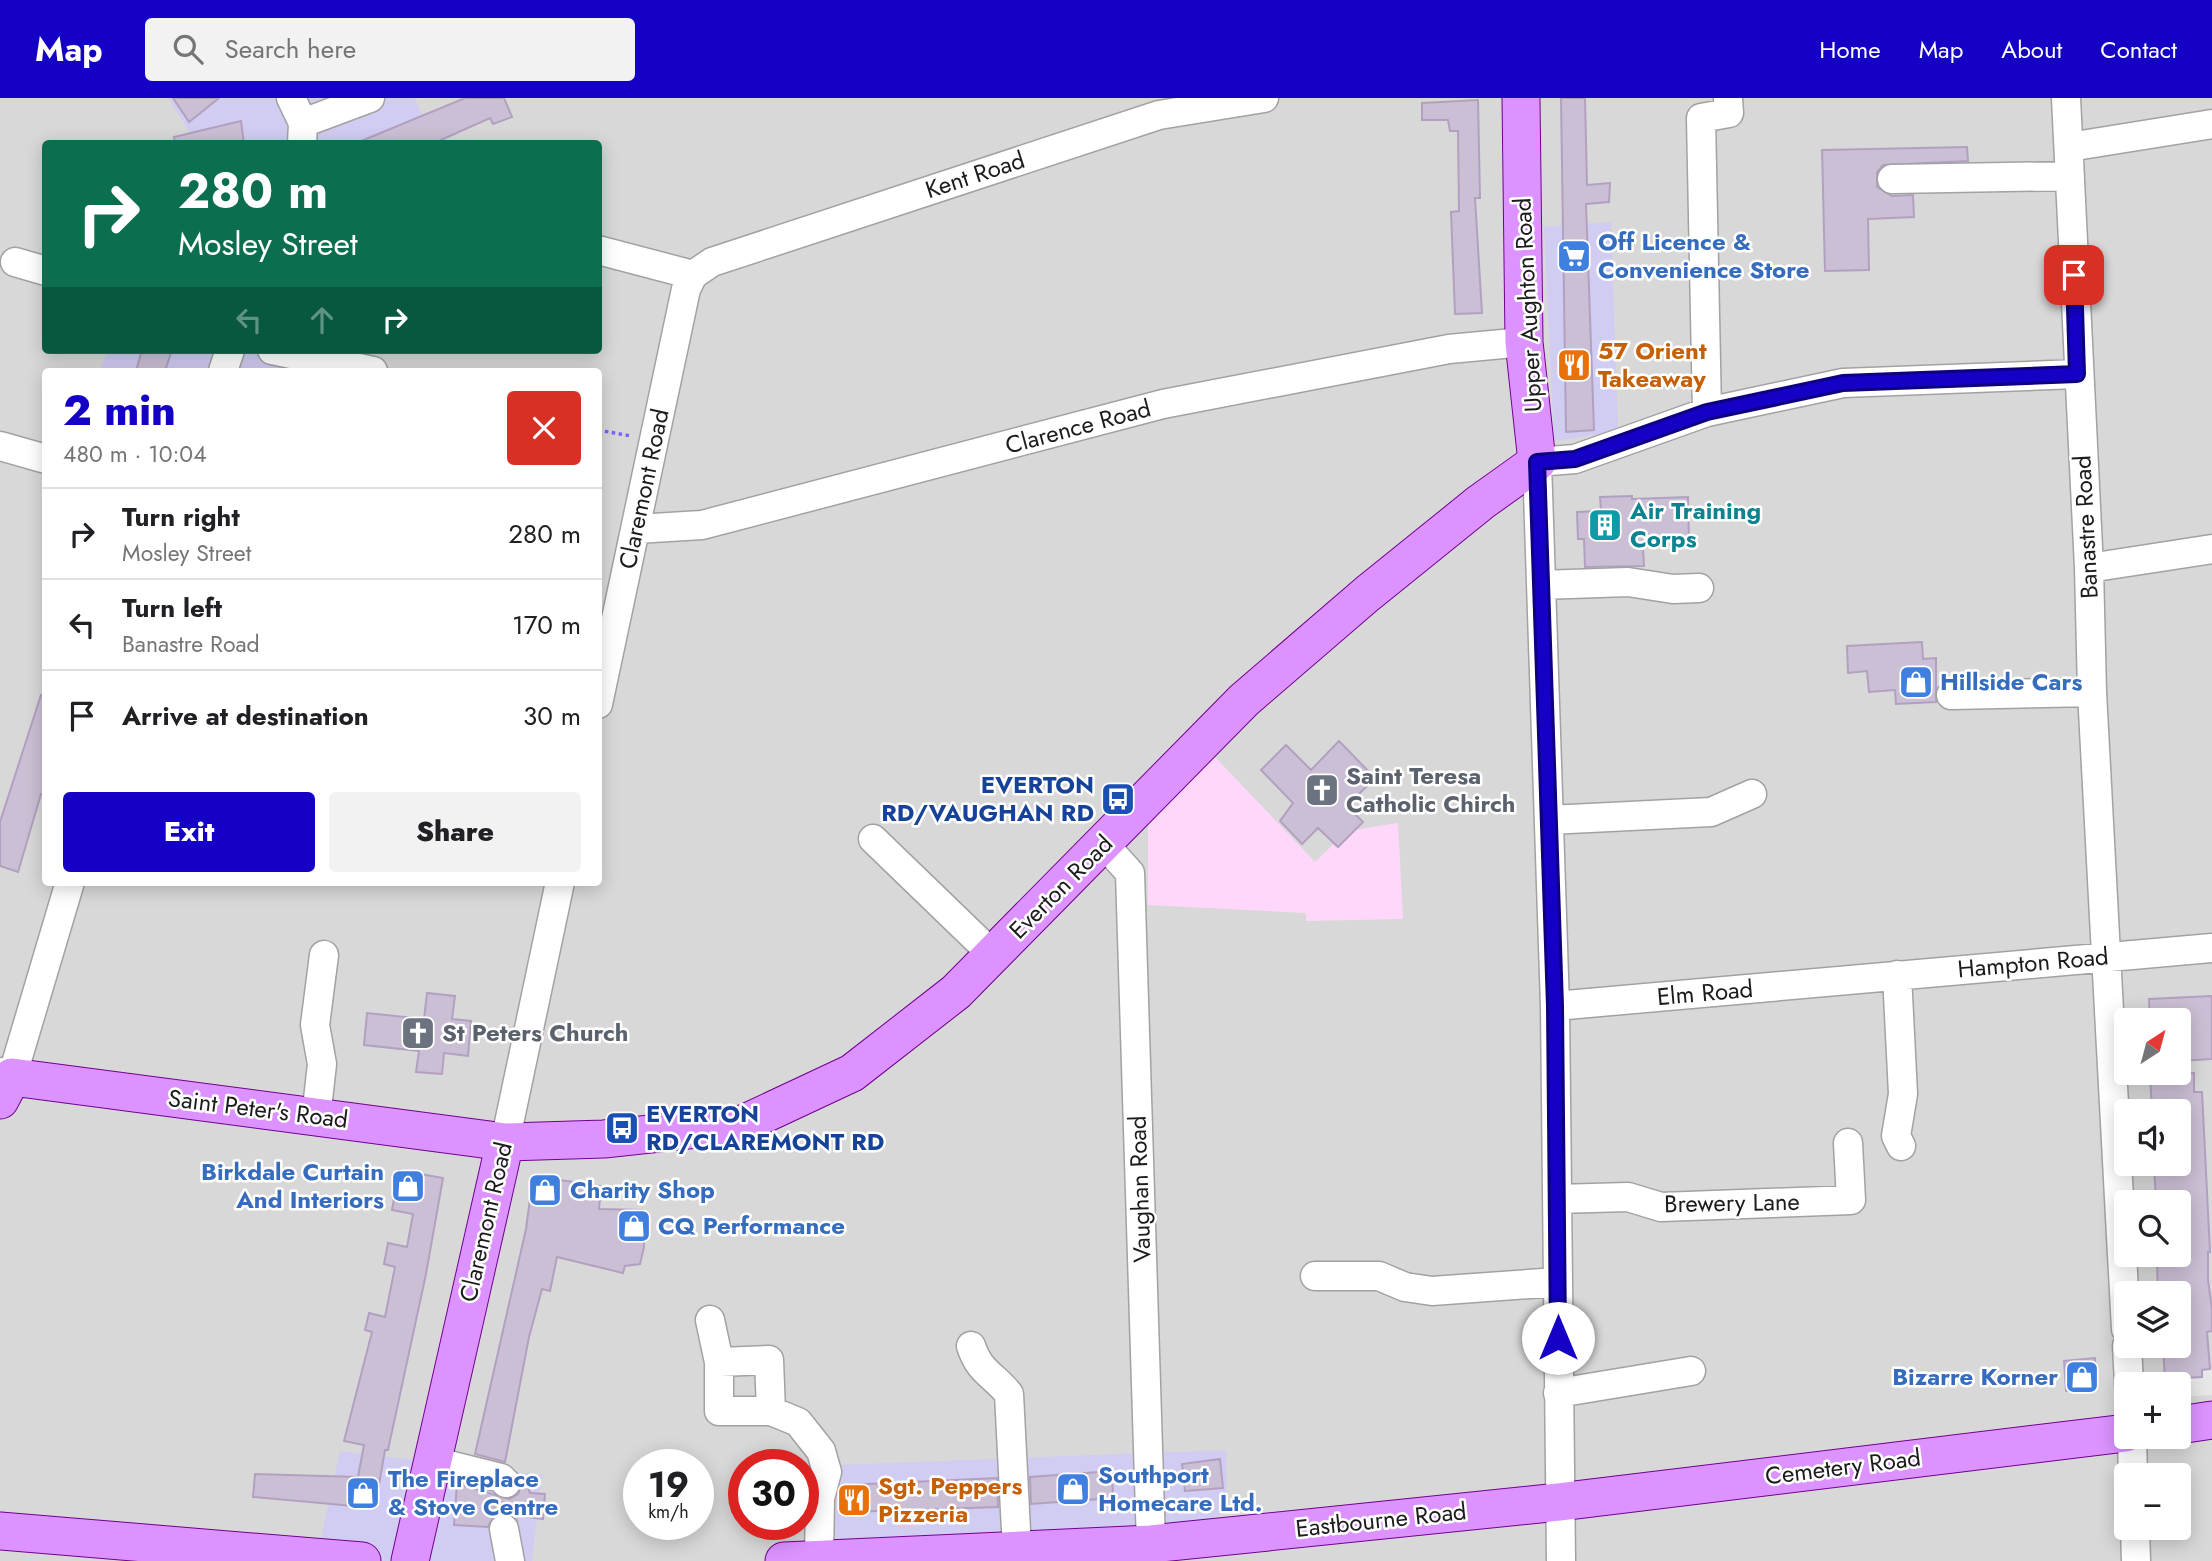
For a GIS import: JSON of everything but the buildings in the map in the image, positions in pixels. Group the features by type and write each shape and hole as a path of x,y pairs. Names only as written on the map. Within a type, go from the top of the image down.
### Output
{"main road":[{"name":"Upper Aughton Road","path":"1521,98 1524,342 1537,462"},
{"name":"Everton Road","path":"505,1142 604,1139 743,1124 852,1073 956,992 1244,700 1367,594 1481,502 1537,462"},
{"name":"Saint Peter's Road","path":"4,1083 316,1117 505,1142"},
{"name":"Claremont Road","path":"410,1561 505,1142"},
{"path":"2191,1423 2212,1420"},
{"name":"Cemetery Road","path":"1559,1502 2114,1434"},
{"name":"Eastbourne Road","path":"802,1560 1152,1544 1559,1502"},
{"path":"0,1531 362,1561"}],"street":[{"path":"291,98 302,134 370,98"},
{"name":"Kent Road","path":"693,275 712,262 1159,115 1264,98"},
{"path":"1707,412 1701,118 1729,113 1728,98"},
{"name":"Banastre Road","path":"2066,98 2077,374 2089,568 2092,692 2123,1281"},
{"path":"2069,147 2212,124"},
{"path":"1892,179 2070,176"},
{"path":"602,251 693,275"},
{"path":"15,262 42,270"},
{"name":"Claremont Road","path":"602,671 605,646 636,529 686,289 693,275"},
{"name":"Clarence Road","path":"636,529 702,525 1163,404 1449,349 1524,342"},
{"path":"291,354 359,368"},
{"path":"1537,462 1575,459 1707,412 1843,383 2077,374"},
{"path":"0,446 42,458"},
{"name":"Upper Aughton Road","path":"1537,462 1555,1006 1561,1561"},
{"path":"2089,568 2211,553"},
{"path":"1541,585 1628,582 1673,589 1699,588"},
{"path":"1951,695 2092,692"},
{"path":"1549,820 1711,812 1752,794"},
{"path":"873,839 993,955"},
{"name":"Vaughan Road","path":"1104,844 1130,873 1152,1544"},
{"path":"4,1083 68,886"},
{"name":"Claremont Road","path":"505,1142 559,886"},
{"name":"Hampton Road","path":"1855,979 2212,948"},
{"path":"316,1117 322,1064 315,1025 324,955"},
{"path":"1897,975 1903,1094 1896,1136 1901,1146"},
{"name":"Elm Road","path":"1555,1006 1855,979"},
{"name":"Brewery Lane","path":"1557,1199 1628,1197 1661,1207 1851,1200 1848,1143"},
{"path":"1315,1276 1379,1276 1405,1287 1432,1290 1558,1282"},
{"path":"709,1320 719,1362 719,1411 771,1411 798,1422 821,1451 827,1472 802,1560"},
{"path":"971,1346 984,1373 1009,1394 1017,1550"},
{"path":"719,1362 769,1360 771,1411"},
{"path":"1558,1393 1691,1371"},
{"path":"433,1461 501,1478 506,1483"},
{"path":"504,1529 510,1561"},
{"path":"2135,1540 2136,1561"}],"path":[{"path":"602,431 654,441"}],"shaded area":[{"path":"0,98 2212,98 2212,1561 0,1561"},
{"path":"168,98 415,98 431,140 186,140 190,132"},
{"path":"1611,222 1618,431 1554,441 1544,227"},
{"path":"106,354 372,354 365,368 101,368"},
{"path":"1214,756 1315,862 1347,831 1398,823 1403,919 1306,921 1306,913 1148,905 1148,824"},
{"path":"2212,1369 2212,1395 2191,1396 2191,1378 2202,1377 2202,1370"},
{"path":"1226,1450 1227,1513 1163,1533 832,1548 838,1465"},
{"path":"340,1451 542,1475 532,1561 316,1561"}],"tunnel":[{"path":"504,1529 506,1483"}],"place":[{"name":"Off Licence & Convenience Store","path":"1574,256"},
{"name":"57 Orient Takeaway","path":"1574,365"},
{"name":"Air Training Corps","path":"1605,525"},
{"name":"Hillside Cars","path":"1916,682"},
{"name":"Saint Teresa Catholic Chirch","path":"1322,790"},
{"name":"EVERTON RD/VAUGHAN RD","path":"1118,799"},
{"name":"St Peters Church","path":"418,1033"},
{"name":"EVERTON RD/CLAREMONT RD","path":"622,1128"},
{"name":"Birkdale Curtain And Interiors","path":"408,1186"},
{"name":"Charity Shop","path":"545,1190"},
{"name":"CQ Performance","path":"634,1226"},
{"name":"Bizarre Korner","path":"2082,1377"},
{"name":"Southport Homecare Ltd.","path":"1073,1489"},
{"name":"The Fireplace & Stove Centre","path":"363,1493"},
{"name":"Sgt. Peppers Pizzeria","path":"854,1500"}],"route":[{"path":"1558,1338 1555,1006 1537,462 1575,459 1707,412 1843,383 2077,374 2074,275"}]}
